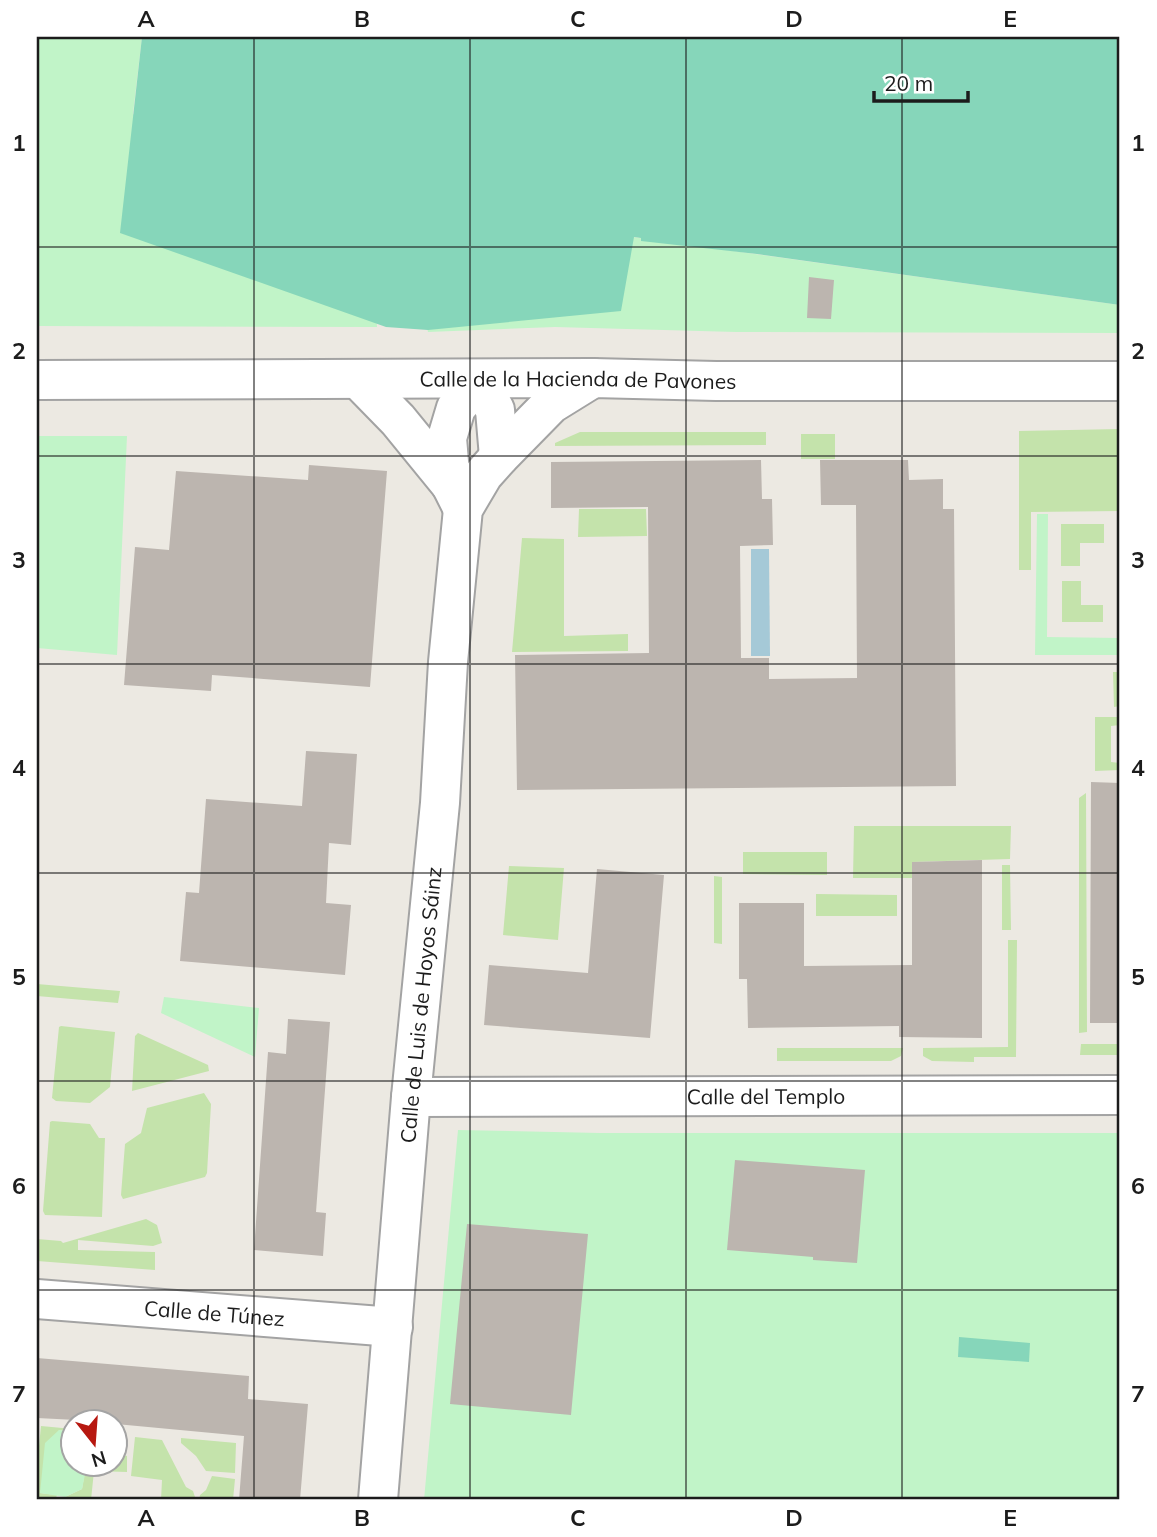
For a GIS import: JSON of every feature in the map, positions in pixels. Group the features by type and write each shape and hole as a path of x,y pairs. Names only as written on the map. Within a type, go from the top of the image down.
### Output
{"street":[{"name":"Calle de la Hacienda de Pavones","path":"37,380 593,378 730,382 1120,382"},
{"name":"Calle de Luis de Hoyos Sáinz","path":"457,497 483,475 551,404 593,378"},
{"path":"358,379 398,420 457,497"},
{"path":"479,380 495,410 499,457"},
{"name":"Calle de Luis de Hoyos Sáinz","path":"378,1500 411,1097 440,803 457,497 447,438 456,408 479,380"},
{"name":"Calle del Templo","path":"411,1097 1120,1095"},
{"name":"Calle de Túnez","path":"37,1299 393,1326"}],"green space":[{"path":"37,37 142,37 133,114 376,306 377,327 37,326"},
{"path":"142,37 1120,37 1120,305 757,254 641,241 641,238 634,237 621,311 428,330 386,327 120,233"},
{"path":"633,237 1120,305 1120,333 736,332 555,327 428,332 427,327"},
{"path":"1120,429 1120,511 1031,512 1031,570 1019,570 1019,431"},
{"path":"580,432 766,432 766,445 555,446 555,443"},
{"path":"801,434 835,434 835,459 801,459"},
{"path":"37,436 127,436 117,655 37,648"},
{"path":"579,509 646,509 647,536 578,537"},
{"path":"1037,514 1048,514 1047,637 1120,638 1120,655 1035,655"},
{"path":"1061,524 1104,524 1104,543 1080,543 1080,566 1061,566"},
{"path":"522,538 564,539 564,636 628,634 628,651 512,652"},
{"path":"1062,581 1081,581 1081,605 1103,605 1103,622 1062,622"},
{"path":"1113,672 1120,672 1120,706 1114,707"},
{"path":"1095,717 1120,717 1120,725 1111,726 1111,762 1120,763 1120,770 1095,771"},
{"path":"1086,793 1087,1032 1079,1033 1079,798"},
{"path":"854,826 1011,826 1010,859 912,862 912,878 853,878"},
{"path":"743,852 827,852 827,875 743,874"},
{"path":"1002,865 1010,865 1011,930 1002,930"},
{"path":"509,866 564,868 558,940 503,935"},
{"path":"714,876 722,877 722,944 714,943"},
{"path":"816,894 897,895 897,916 816,916"},
{"path":"1008,940 1017,940 1016,1057 974,1057 974,1062 932,1061 923,1056 923,1048 1008,1047"},
{"path":"37,984 120,991 118,1003 37,996"},
{"path":"164,997 259,1008 255,1057 161,1013"},
{"path":"61,1026 115,1032 110,1087 90,1103 56,1101 52,1098"},
{"path":"138,1033 208,1065 209,1071 132,1091 135,1036"},
{"path":"1081,1044 1120,1044 1120,1055 1080,1055"},
{"path":"777,1048 903,1048 901,1056 891,1061 777,1061"},
{"path":"204,1093 211,1104 205,1177 123,1199 121,1195 125,1144 141,1133 147,1108"},
{"path":"52,1121 90,1124 99,1138 105,1138 102,1217 45,1215 43,1211"},
{"path":"458,1130 600,1133 1120,1133 1120,1500 424,1500"},
{"path":"146,1219 157,1225 162,1243 153,1246 78,1240 78,1250 155,1252 155,1270 37,1261 37,1239 63,1243"},
{"path":"959,1337 1030,1343 1029,1362 958,1357"},
{"path":"41,1426 60,1428 40,1493 57,1495 56,1498 37,1497"},
{"path":"60,1430 60,1478 84,1478 82,1489 65,1497 40,1493 45,1443"},
{"path":"135,1437 162,1440 186,1487 193,1491 196,1500 161,1500 162,1480 131,1476"},
{"path":"181,1438 236,1443 235,1473 206,1471 196,1456 181,1443"},
{"path":"212,1476 235,1479 233,1500 199,1500"},
{"path":"84,1478 93,1478 91,1500 68,1500 65,1497 82,1489"}],"water":[{"path":"751,549 769,549 770,656 751,656"}],"building":[{"path":"809,277 834,280 831,319 807,318"},
{"path":"761,460 762,499 772,499 773,545 740,546 741,658 769,658 769,679 857,678 856,505 821,505 820,460 908,460 909,480 943,479 943,509 954,509 956,786 517,790 515,655 649,653 648,507 551,508 551,462"},
{"path":"309,465 387,471 370,687 212,675 211,691 124,685 135,547 169,550 176,471 308,480"},
{"path":"306,751 357,754 351,845 329,843 326,903 351,905 345,975 180,961 186,892 199,893 206,799 302,806"},
{"path":"1091,782 1120,783 1120,1023 1090,1023"},
{"path":"982,860 982,1038 899,1037 899,1026 748,1028 747,979 739,979 739,903 804,903 804,966 912,965 912,862"},
{"path":"597,869 664,875 650,1038 484,1025 489,965 588,973"},
{"path":"288,1019 330,1022 316,1212 326,1213 323,1256 254,1250 268,1052 286,1054"},
{"path":"735,1160 865,1170 857,1263 727,1250"},
{"path":"467,1224 588,1234 571,1415 450,1404"},
{"path":"37,1358 249,1376 248,1399 308,1404 300,1500 239,1500 244,1436 130,1425 130,1408 60,1408 60,1419 37,1418"}]}
